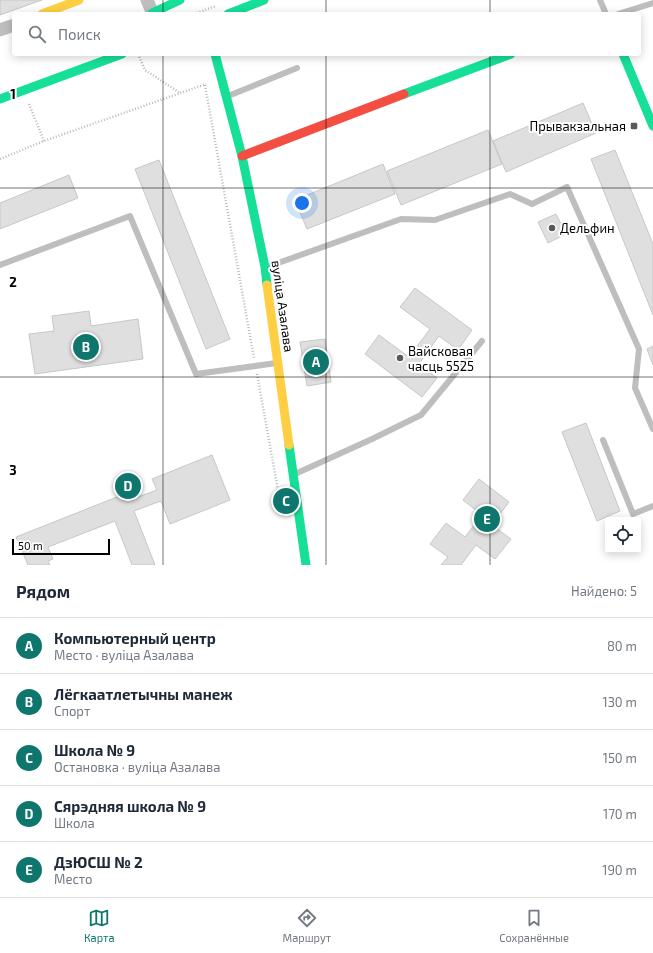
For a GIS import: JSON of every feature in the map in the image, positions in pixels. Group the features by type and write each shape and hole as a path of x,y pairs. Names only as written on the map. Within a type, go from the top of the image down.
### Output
{"street":[{"path":"47,12 79,0"},
{"path":"147,0 151,12"},
{"path":"156,12 180,0"},
{"path":"233,12 264,0"},
{"path":"0,30 12,26"},
{"path":"0,99 117,56"},
{"name":"вуліца Азалава","path":"216,56 242,156 265,267 306,565"},
{"path":"242,156 506,56"},
{"path":"624,56 653,126"}],"lane":[{"path":"600,0 605,12"},
{"path":"640,7 646,0"},
{"path":"624,12 653,3"},
{"path":"227,97 297,68"},
{"path":"265,267 401,219 435,220 510,194 532,204 567,187 639,349 635,388 653,428"},
{"path":"0,266 130,216 196,374 278,363"},
{"path":"294,474 421,415 482,341"},
{"path":"604,440 633,514 653,506"}],"path":[{"path":"199,12 218,5"},
{"path":"139,56 144,70 180,93"},
{"path":"0,158 44,141 222,79"},
{"path":"205,85 281,504"}],"building":[{"path":"0,0 42,0 0,15"},
{"path":"583,103 596,133 506,172 493,141"},
{"path":"488,130 502,164 401,205 387,171"},
{"path":"615,150 653,244 653,315 591,159"},
{"path":"159,160 230,339 206,349 135,169"},
{"path":"383,164 395,194 307,229 295,200"},
{"path":"69,175 78,198 0,229 0,203"},
{"name":"Дельфин","path":"556,214 566,234 548,243 538,222"},
{"path":"415,288 472,330 458,350 439,336 419,364 437,378 422,397 365,354 379,335 409,357 430,329 400,307"},
{"path":"89,311 91,326 138,319 143,359 35,374 29,334 54,331 52,316"},
{"path":"325,339 331,382 307,386 300,342"},
{"path":"653,346 653,365 647,349"},
{"path":"586,423 620,511 597,521 562,432"},
{"path":"212,455 230,500 170,524 161,501 134,511 155,565 132,565 115,521 48,547 53,559 48,561 50,565 28,565 16,537 127,493 130,500 157,490 152,479"},
{"path":"479,479 509,502 492,525 511,539 495,559 476,545 461,565 441,565 448,557 430,544 446,523 465,537 482,515 463,500"}],"traffic: fast":[{"path":"154,12 180,0"},
{"path":"233,12 264,0"},
{"path":"0,99 117,56"},
{"path":"216,56 242,156 265,267 267,285"},
{"path":"404,94 506,56"},
{"path":"624,56 653,126"},
{"path":"289,445 306,565"}],"traffic: slow":[{"path":"47,12 79,0"},
{"path":"267,285 289,445"}],"traffic: jam":[{"path":"242,156 404,94"}],"place":[{"name":"Прывакзальная","path":"634,126"},
{"name":"Дельфин","path":"552,228"},
{"name":"Лёгкаатлетычны манеж","path":"86,347"},
{"name":"Вайсковая часць 5525","path":"400,358"},
{"name":"Компьютерный центр","path":"316,362"},
{"name":"Сярэдняя школа № 9","path":"128,486"},
{"name":"Школа № 9","path":"286,501"},
{"name":"ДзЮСШ № 2","path":"487,519"}]}
